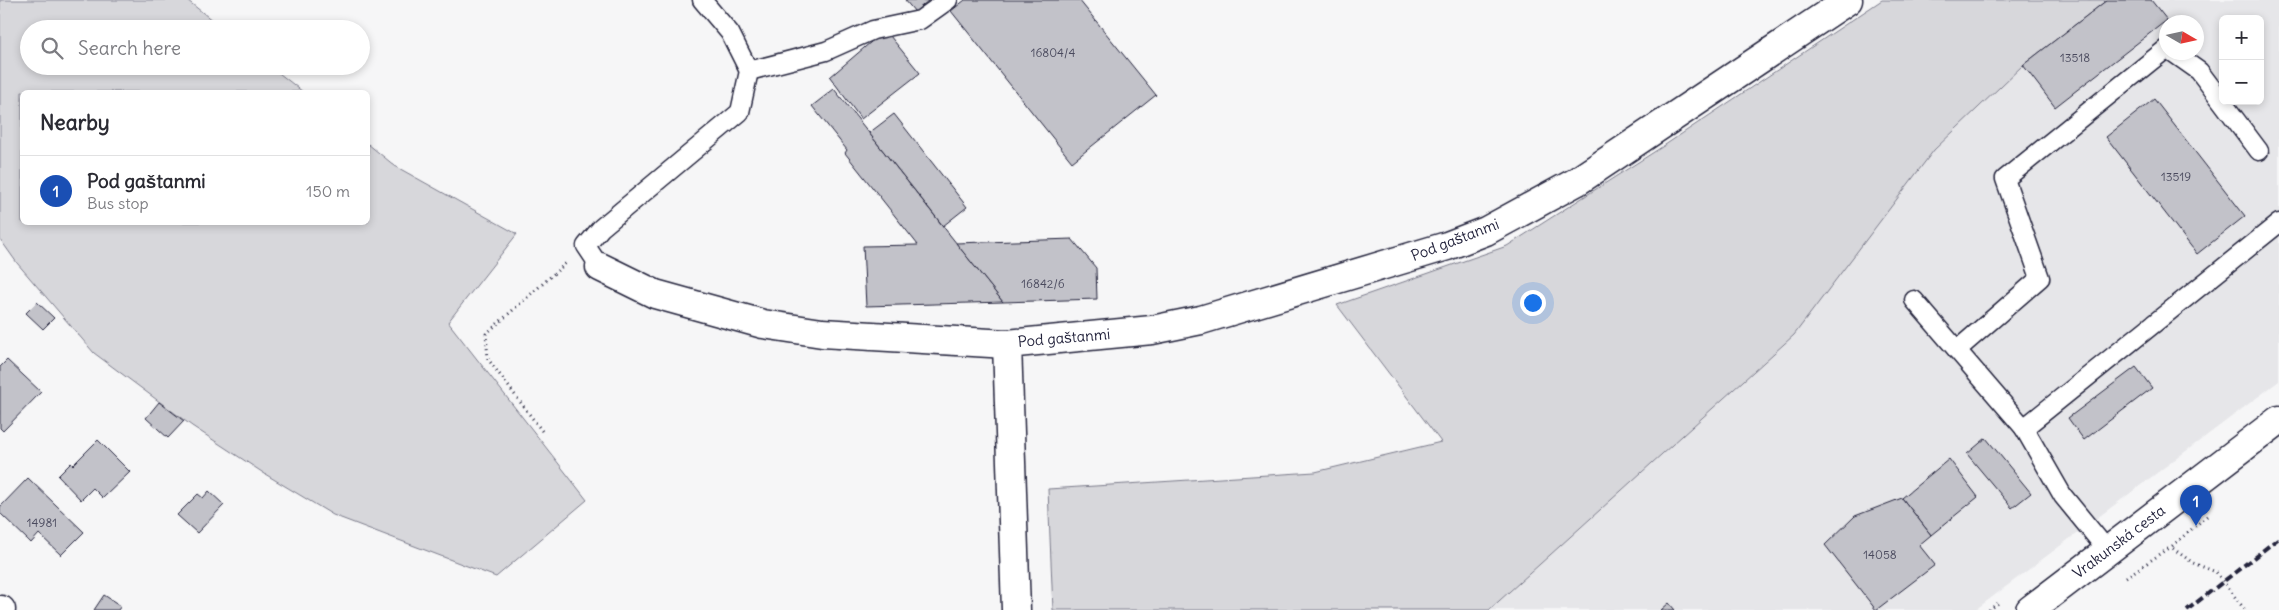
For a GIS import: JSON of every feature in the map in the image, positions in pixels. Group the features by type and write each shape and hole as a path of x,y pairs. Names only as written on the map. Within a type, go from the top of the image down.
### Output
{"street":[{"name":"Pod gaštanmi","path":"593,257 655,294 763,324 822,334 1008,344 1152,330 1201,320 1447,246 1486,231 1576,182 1848,0"},
{"name":"Pod gaštanmi","path":"1008,344 1016,610"},
{"name":"Vrakunská cesta","path":"2030,610 2279,420"}],"lane":[{"path":"593,257 601,228 740,112 749,71 730,33 702,0"},
{"path":"749,71 826,51 873,30 920,20 948,0"},
{"path":"1957,350 2040,278 2005,179 2159,55"},
{"path":"2183,60 2199,71 2259,151"},
{"path":"2024,428 2279,223"},
{"path":"1914,300 2024,428 2063,496 2108,551"}],"path":[{"path":"542,431 488,359 486,334 593,257"},
{"path":"2196,526 2171,547 2194,563 2216,572 2245,610"}],"shaded area":[{"path":"0,0 187,0 212,20 20,20 20,75 281,75 300,90 20,90 20,225 370,225 370,146 395,166 517,234 448,322 587,500 496,577 333,515 265,474 192,426 94,353 17,263 0,239"},
{"path":"1882,0 2107,0 2023,65 1934,150 1794,335 1489,610 1053,610 1048,489 1315,472 1441,442 1337,305 1507,246 1665,145"},
{"path":"2034,0 2279,0 2279,381 1975,610 1489,610 1794,335"}],"building":[{"path":"905,0 929,0 915,12"},
{"path":"965,0 1079,0 1156,95 1072,162 951,11"},
{"path":"2107,0 2151,0 2163,15 2159,15 2159,26 2055,107 2023,65"},
{"path":"878,36 890,36 920,73 861,119 830,77"},
{"path":"834,89 1003,302 866,306 863,246 918,245 845,153 847,150 812,106"},
{"path":"2154,99 2245,216 2197,254 2106,137"},
{"path":"894,114 967,207 943,226 869,133"},
{"path":"1072,239 1096,268 1097,299 1003,302 956,243"},
{"path":"37,302 54,318 43,329 26,313"},
{"path":"7,360 41,392 3,431 0,428 0,367"},
{"path":"2136,367 2152,388 2084,440 2068,418"},
{"path":"159,402 184,421 168,438 146,418"},
{"path":"1986,438 2031,493 2012,508 1967,454"},
{"path":"98,440 130,472 103,498 93,488 81,500 58,476 71,463 73,465"},
{"path":"1949,459 1978,497 1931,535 1902,498"},
{"path":"28,478 84,532 61,555 39,534 31,543 0,513 0,507"},
{"path":"209,491 224,505 197,533 177,515 198,494 203,498"},
{"path":"1902,498 1931,535 1919,545 1935,565 1876,610 1825,545 1855,516"},
{"path":"104,595 121,606 118,610 94,610"},
{"path":"1669,603 1675,610 1661,610"}],"railway":[{"path":"2187,610 2279,538"}],"place":[{"name":"Pod gaštanmi","path":"2196,526"}]}
